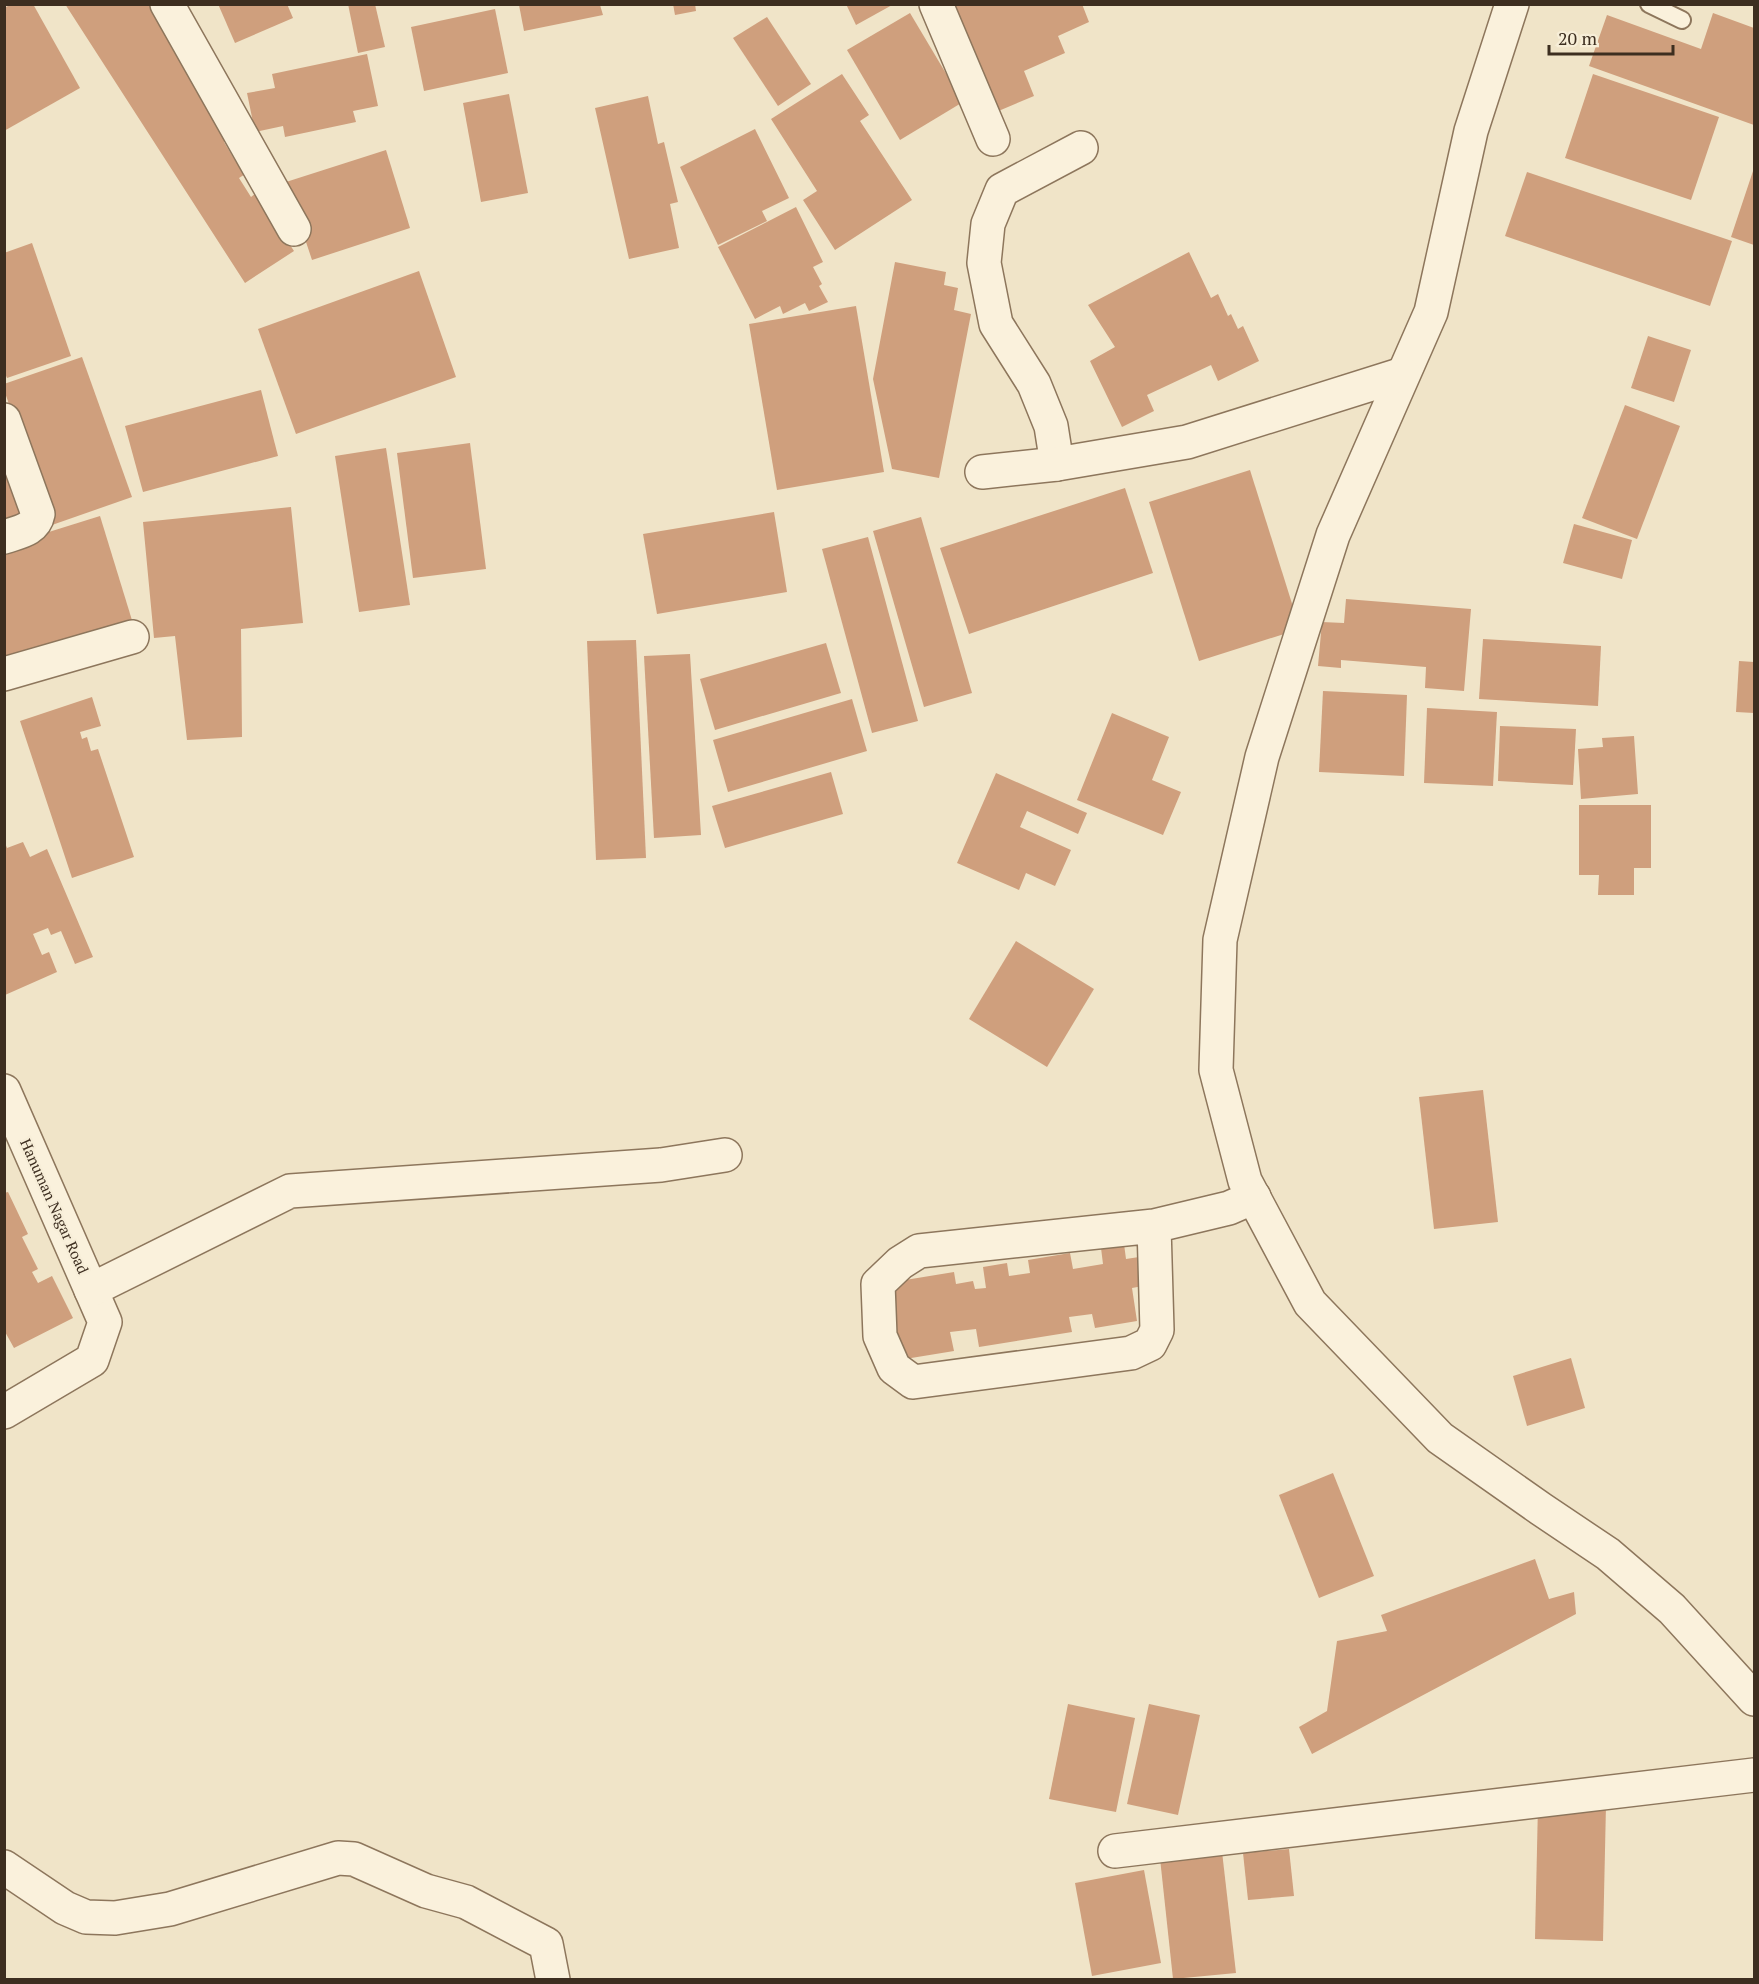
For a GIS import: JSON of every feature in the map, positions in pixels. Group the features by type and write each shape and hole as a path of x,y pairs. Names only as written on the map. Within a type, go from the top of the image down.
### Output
{"street":[{"path":"167,4 294,229"},
{"path":"936,4 993,139"},
{"path":"1512,4 1471,131 1431,312 1334,535 1262,757 1220,940 1216,1070 1245,1181 1310,1303 1440,1438 1608,1554 1672,1609 1755,1699"},
{"path":"1057,464 1051,426 1034,384 996,324 984,263 987,224 1002,190 1082,148"},
{"path":"982,472 1057,464 1187,442 1403,374"},
{"path":"4,420 38,514 36,522 30,528 4,537"},
{"path":"4,674 132,637"},
{"name":"Hanuman Nagar Road","path":"4,1091 105,1322 92,1360 4,1412"},
{"path":"91,1290 290,1191 662,1165 725,1155"},
{"path":"1154,1226 1157,1330 1150,1344 1131,1353 914,1382 894,1368 880,1336 878,1284 900,1263 919,1251 1154,1226 1229,1208 1254,1197"},
{"path":"1115,1851 1755,1775"},
{"path":"4,1867 65,1908 86,1917 115,1918 170,1909 338,1858 354,1859 426,1891 466,1902 546,1944 553,1980"}],"lane":[{"path":"1649,4 1682,20"}],"building":[{"path":"12,4 33,4 80,88 4,131 4,8"},
{"path":"65,4 150,4 176,44 171,47 229,139 224,142 236,162 241,159 250,171 239,178 251,197 256,193 294,251 245,283"},
{"path":"218,4 287,4 293,18 235,43"},
{"path":"348,4 375,4 385,47 358,53"},
{"path":"673,4 695,4 696,11 675,15"},
{"path":"846,4 894,4 856,25"},
{"path":"943,4 1082,4 1089,22 1058,36 1065,53 1024,71 1034,96 989,115"},
{"path":"519,5 600,5 603,15 524,31"},
{"path":"495,9 508,73 424,91 411,27"},
{"path":"910,13 963,102 900,140 847,50"},
{"path":"1713,13 1754,28 1754,125 1589,66 1607,15 1701,49"},
{"path":"767,17 811,84 778,106 733,38"},
{"path":"367,54 378,106 353,111 356,122 285,137 283,126 255,132 247,93 275,88 272,74"},
{"path":"842,74 869,115 860,121 912,200 835,250 803,200 817,191 771,119"},
{"path":"1593,74 1719,117 1691,200 1565,158"},
{"path":"509,94 528,193 481,202 463,103"},
{"path":"648,96 658,144 664,142 678,202 670,204 679,248 629,259 595,108"},
{"path":"755,129 789,198 762,211 767,221 718,245 680,167"},
{"path":"386,150 410,228 312,260 286,182"},
{"path":"1754,168 1754,245 1731,237"},
{"path":"1527,172 1732,241 1710,306 1505,236"},
{"path":"796,207 823,262 813,267 822,284 819,286 828,302 809,311 805,303 783,314 780,306 755,319 718,247"},
{"path":"32,243 71,356 7,378 4,371 4,253"},
{"path":"1189,252 1211,298 1218,294 1228,316 1231,314 1238,329 1243,326 1259,361 1218,381 1211,365 1147,395 1154,411 1122,427 1090,361 1115,347 1088,305"},
{"path":"895,262 946,272 944,285 958,288 954,310 971,314 939,478 892,469 873,379"},
{"path":"419,271 456,377 296,434 258,329"},
{"path":"856,306 884,472 777,490 749,324"},
{"path":"1648,336 1691,350 1674,402 1631,388"},
{"path":"82,357 132,497 52,525 4,390 4,384"},
{"path":"261,390 278,456 143,492 125,426"},
{"path":"1625,405 1680,426 1637,539 1582,518"},
{"path":"470,443 486,569 413,578 397,453"},
{"path":"386,448 410,605 359,612 335,456"},
{"path":"4,457 25,513 4,521"},
{"path":"1250,470 1300,629 1199,661 1149,502"},
{"path":"1125,488 1153,573 969,634 940,548"},
{"path":"291,507 303,623 241,629 242,737 187,740 175,636 154,638 143,522"},
{"path":"774,512 787,592 657,614 643,534"},
{"path":"100,516 135,630 4,671 4,546"},
{"path":"921,517 972,693 924,707 873,531"},
{"path":"1574,524 1632,540 1622,579 1563,563"},
{"path":"868,537 918,721 872,733 822,549"},
{"path":"1346,599 1471,609 1464,691 1425,688 1426,667 1341,660 1341,668 1318,666 1322,622 1344,623"},
{"path":"1483,639 1601,646 1598,706 1479,699"},
{"path":"636,640 646,858 596,860 587,641"},
{"path":"826,643 841,693 715,730 700,679"},
{"path":"690,654 701,835 654,838 644,656"},
{"path":"1739,661 1754,662 1754,713 1736,712"},
{"path":"1323,691 1407,695 1404,776 1319,772"},
{"path":"92,697 101,726 80,732 82,739 87,737 91,751 98,749 134,857 72,878 20,721"},
{"path":"852,699 867,751 728,792 713,740"},
{"path":"1427,708 1497,712 1493,786 1424,783"},
{"path":"1112,713 1169,737 1152,780 1181,792 1163,835 1077,800"},
{"path":"1500,726 1576,729 1573,785 1498,781"},
{"path":"1634,736 1638,794 1581,799 1578,749 1603,747 1602,738"},
{"path":"831,772 843,814 725,848 712,806"},
{"path":"996,773 1087,813 1078,834 1027,811 1020,827 1071,850 1055,886 1026,873 1019,890 957,863"},
{"path":"1579,805 1651,805 1651,868 1634,868 1634,895 1598,895 1599,875 1579,875"},
{"path":"23,842 30,857 47,849 93,957 75,964 61,931 51,935 48,928 33,934 42,955 49,952 57,972 5,995 5,843 7,848"},
{"path":"1016,941 1094,989 1047,1067 969,1019"},
{"path":"1483,1090 1498,1222 1434,1229 1419,1097"},
{"path":"8,1192 28,1234 22,1237 38,1269 32,1272 38,1283 52,1276 73,1318 14,1348 4,1330 4,1193"},
{"path":"1124,1244 1126,1259 1139,1257 1143,1286 1132,1288 1137,1321 1095,1328 1092,1314 1069,1317 1072,1332 979,1347 976,1329 950,1332 954,1351 899,1360 887,1283 954,1272 956,1284 973,1281 975,1289 986,1288 983,1267 1007,1263 1009,1276 1030,1273 1028,1260 1070,1253 1073,1269 1103,1264 1101,1248"},
{"path":"1571,1358 1585,1408 1527,1426 1513,1376"},
{"path":"1333,1473 1374,1576 1319,1598 1279,1495"},
{"path":"1535,1559 1549,1599 1574,1592 1576,1614 1312,1754 1299,1727 1327,1711 1337,1641 1387,1631 1381,1615"},
{"path":"1068,1704 1135,1718 1116,1812 1049,1799"},
{"path":"1149,1704 1200,1715 1178,1815 1127,1804"},
{"path":"1538,1804 1606,1805 1603,1941 1535,1939"},
{"path":"1221,1843 1236,1973 1173,1979 1159,1849"},
{"path":"1289,1849 1294,1896 1248,1900 1243,1853"},
{"path":"1144,1870 1161,1963 1092,1976 1075,1883"}]}
